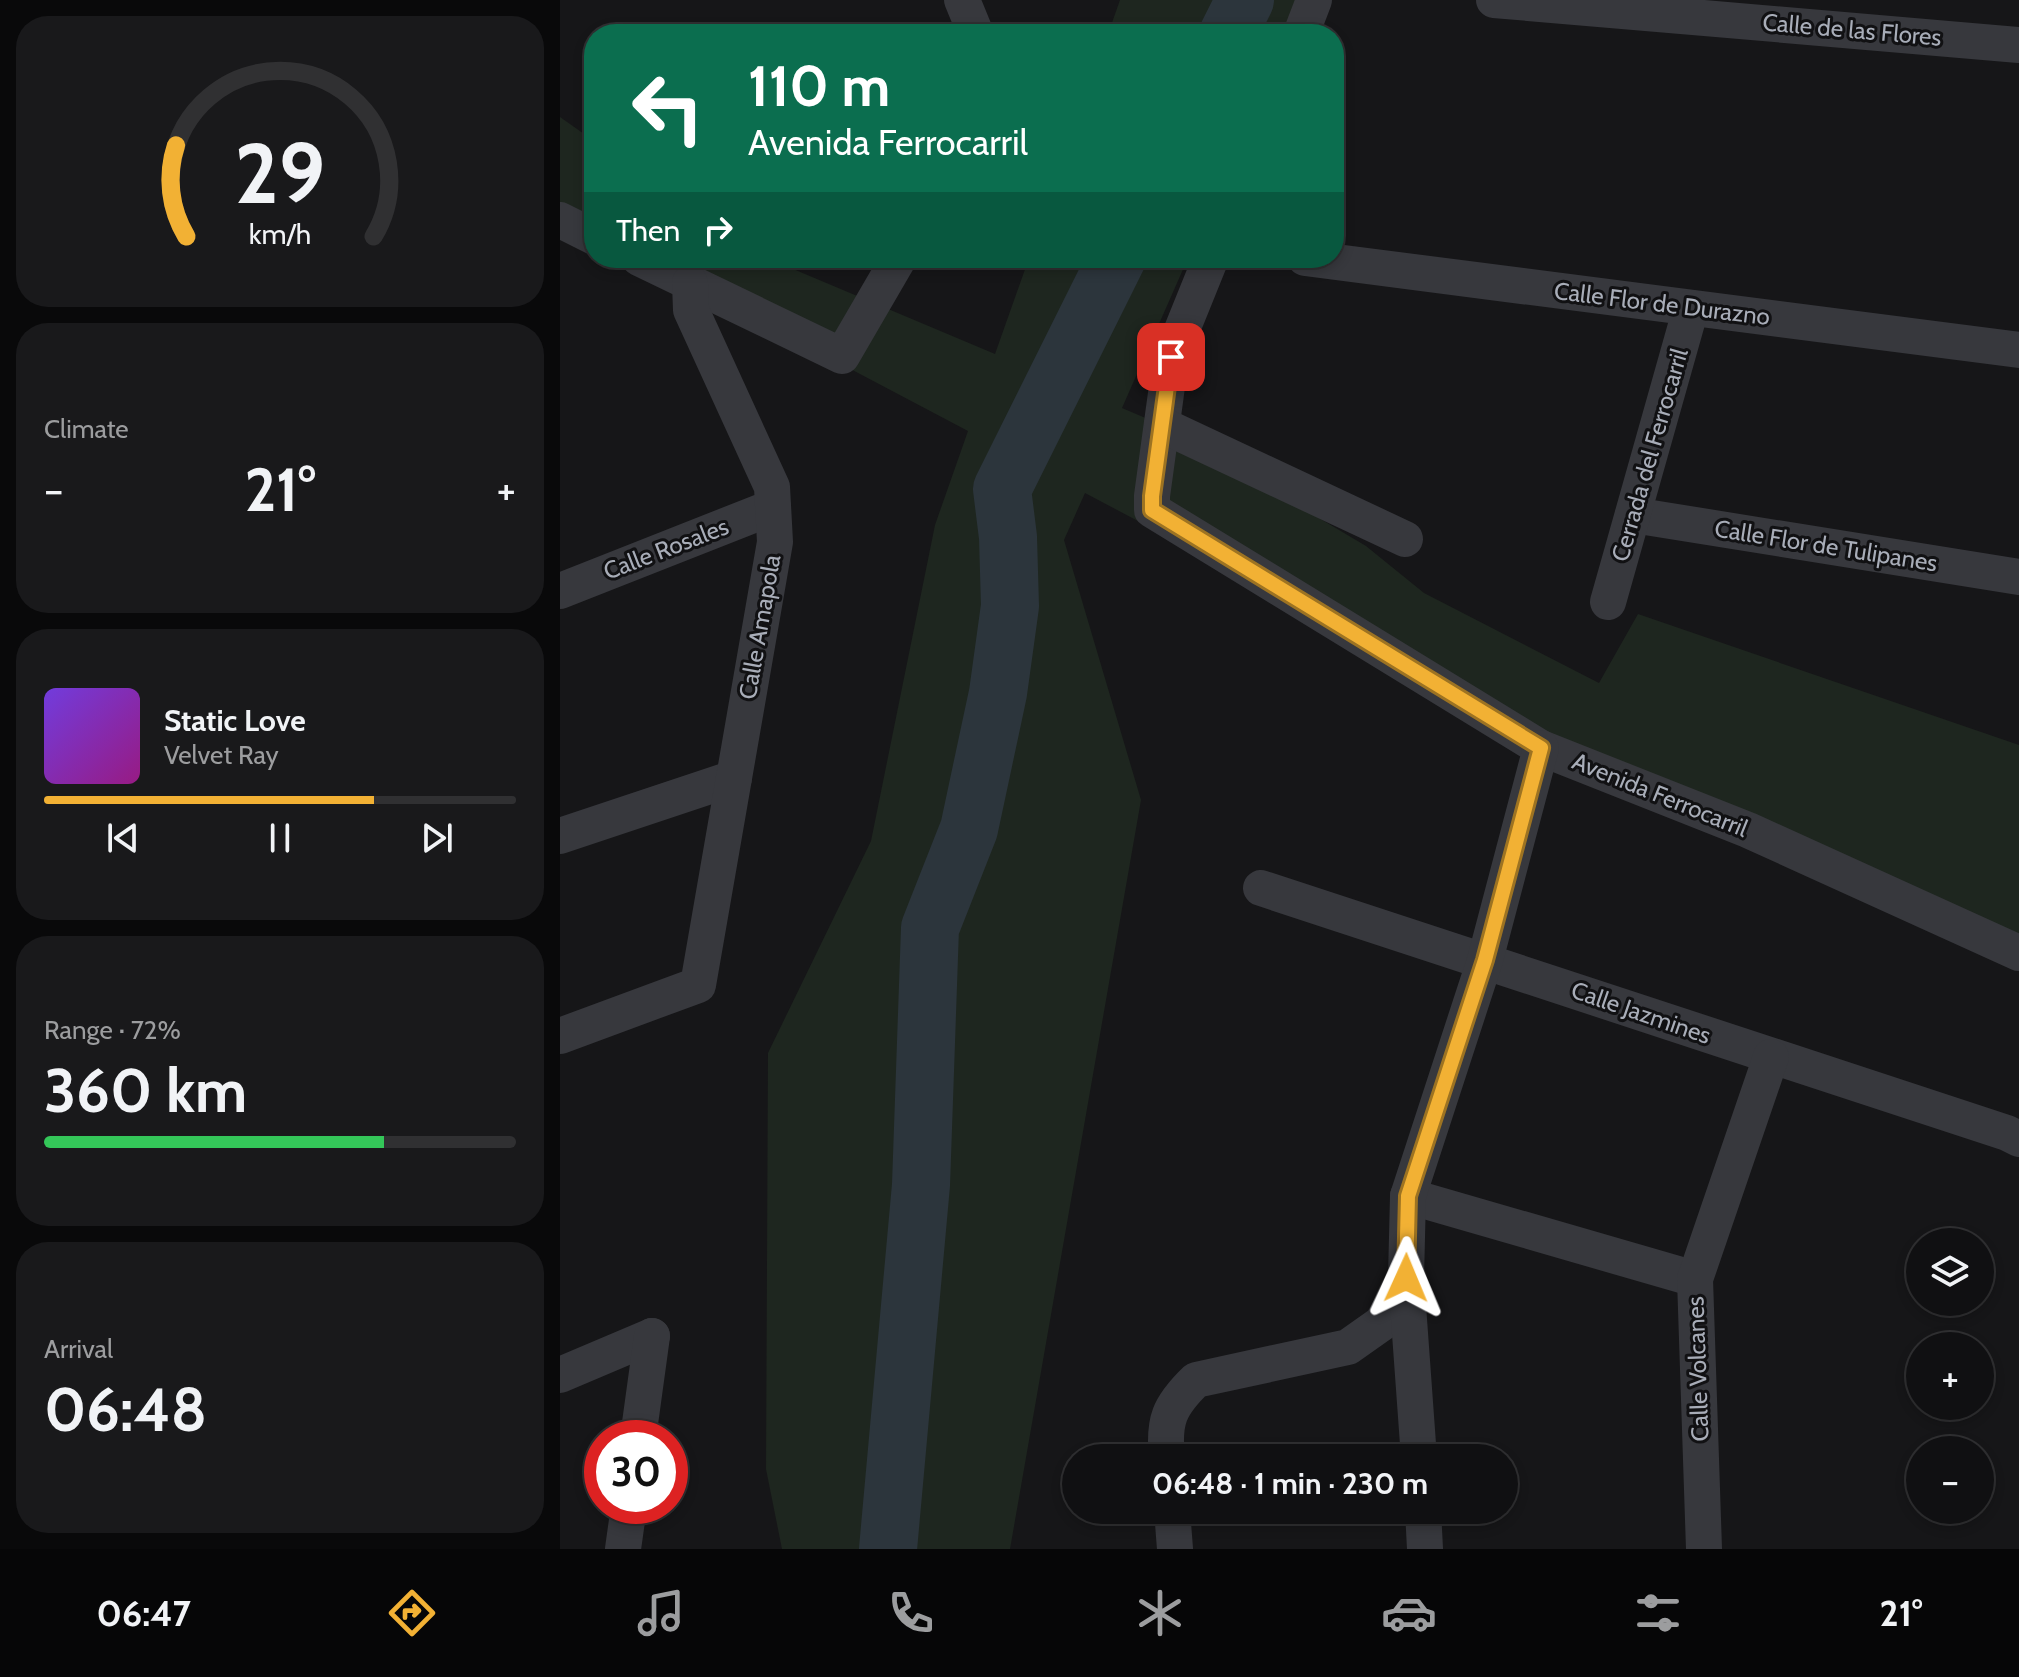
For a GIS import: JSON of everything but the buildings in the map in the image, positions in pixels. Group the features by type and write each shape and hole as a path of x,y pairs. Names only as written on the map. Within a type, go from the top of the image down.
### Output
{"street":[{"path":"962,0 972,24"},
{"path":"1305,24 1314,0"},
{"name":"Calle de las Flores","path":"1494,0 2019,45"},
{"path":"560,220 584,232"},
{"name":"Calle Flor de Durazno","path":"1344,263 2019,350"},
{"path":"659,268 842,356 893,268"},
{"path":"1207,268 1171,357 1162,425 1405,539"},
{"name":"Calle Amapola","path":"560,1036 698,985 775,542 772,487 691,310 690,283"},
{"name":"Cerrada del Ferrocarril","path":"1608,602 1691,308"},
{"name":"Avenida Ferrocarril","path":"1162,425 1152,510 1541,748 1748,830 2019,953"},
{"name":"Calle Rosales","path":"560,591 773,507"},
{"name":"Calle Flor de Tulipanes","path":"1633,515 2019,577"},
{"path":"1418,1444 1406,1278 1408,1196 1485,960 1541,748"},
{"path":"560,836 734,778"},
{"name":"Calle Jazmines","path":"1261,888 2019,1139"},
{"name":"Calle Volcanes","path":"1704,1549 1695,1279 1771,1057"},
{"path":"1408,1196 1695,1279"},
{"path":"1167,1444 1166,1420 1178,1397 1196,1380 1348,1347 1382,1323 1406,1278"},
{"path":"560,1375 652,1336 640,1420"},
{"path":"623,1549 626,1524"},
{"path":"1173,1524 1175,1549"},
{"path":"1424,1524 1425,1549"}],"shaded area":[{"path":"1120,0 1301,0 1290,24 1112,24"},
{"path":"560,117 584,134 584,230 560,219"},
{"path":"659,268 791,268 995,354 1025,268 1184,268 1122,408 1162,425 1366,546 1424,593 1599,683 1638,614 2019,745 2019,959 1541,748 1380,649 1085,493 1064,540 1141,800 1010,1549 782,1549 766,1469 768,1053 871,841 935,525 968,431"}],"waterway":[{"path":"1233,24 1245,0"},
{"path":"888,1549 921,1185 930,928 969,829 998,693 1010,606 1008,537 1002,489 1112,268"}],"route":[{"path":"1171,357 1152,510 1541,748 1485,960 1408,1196 1406,1278"}]}
